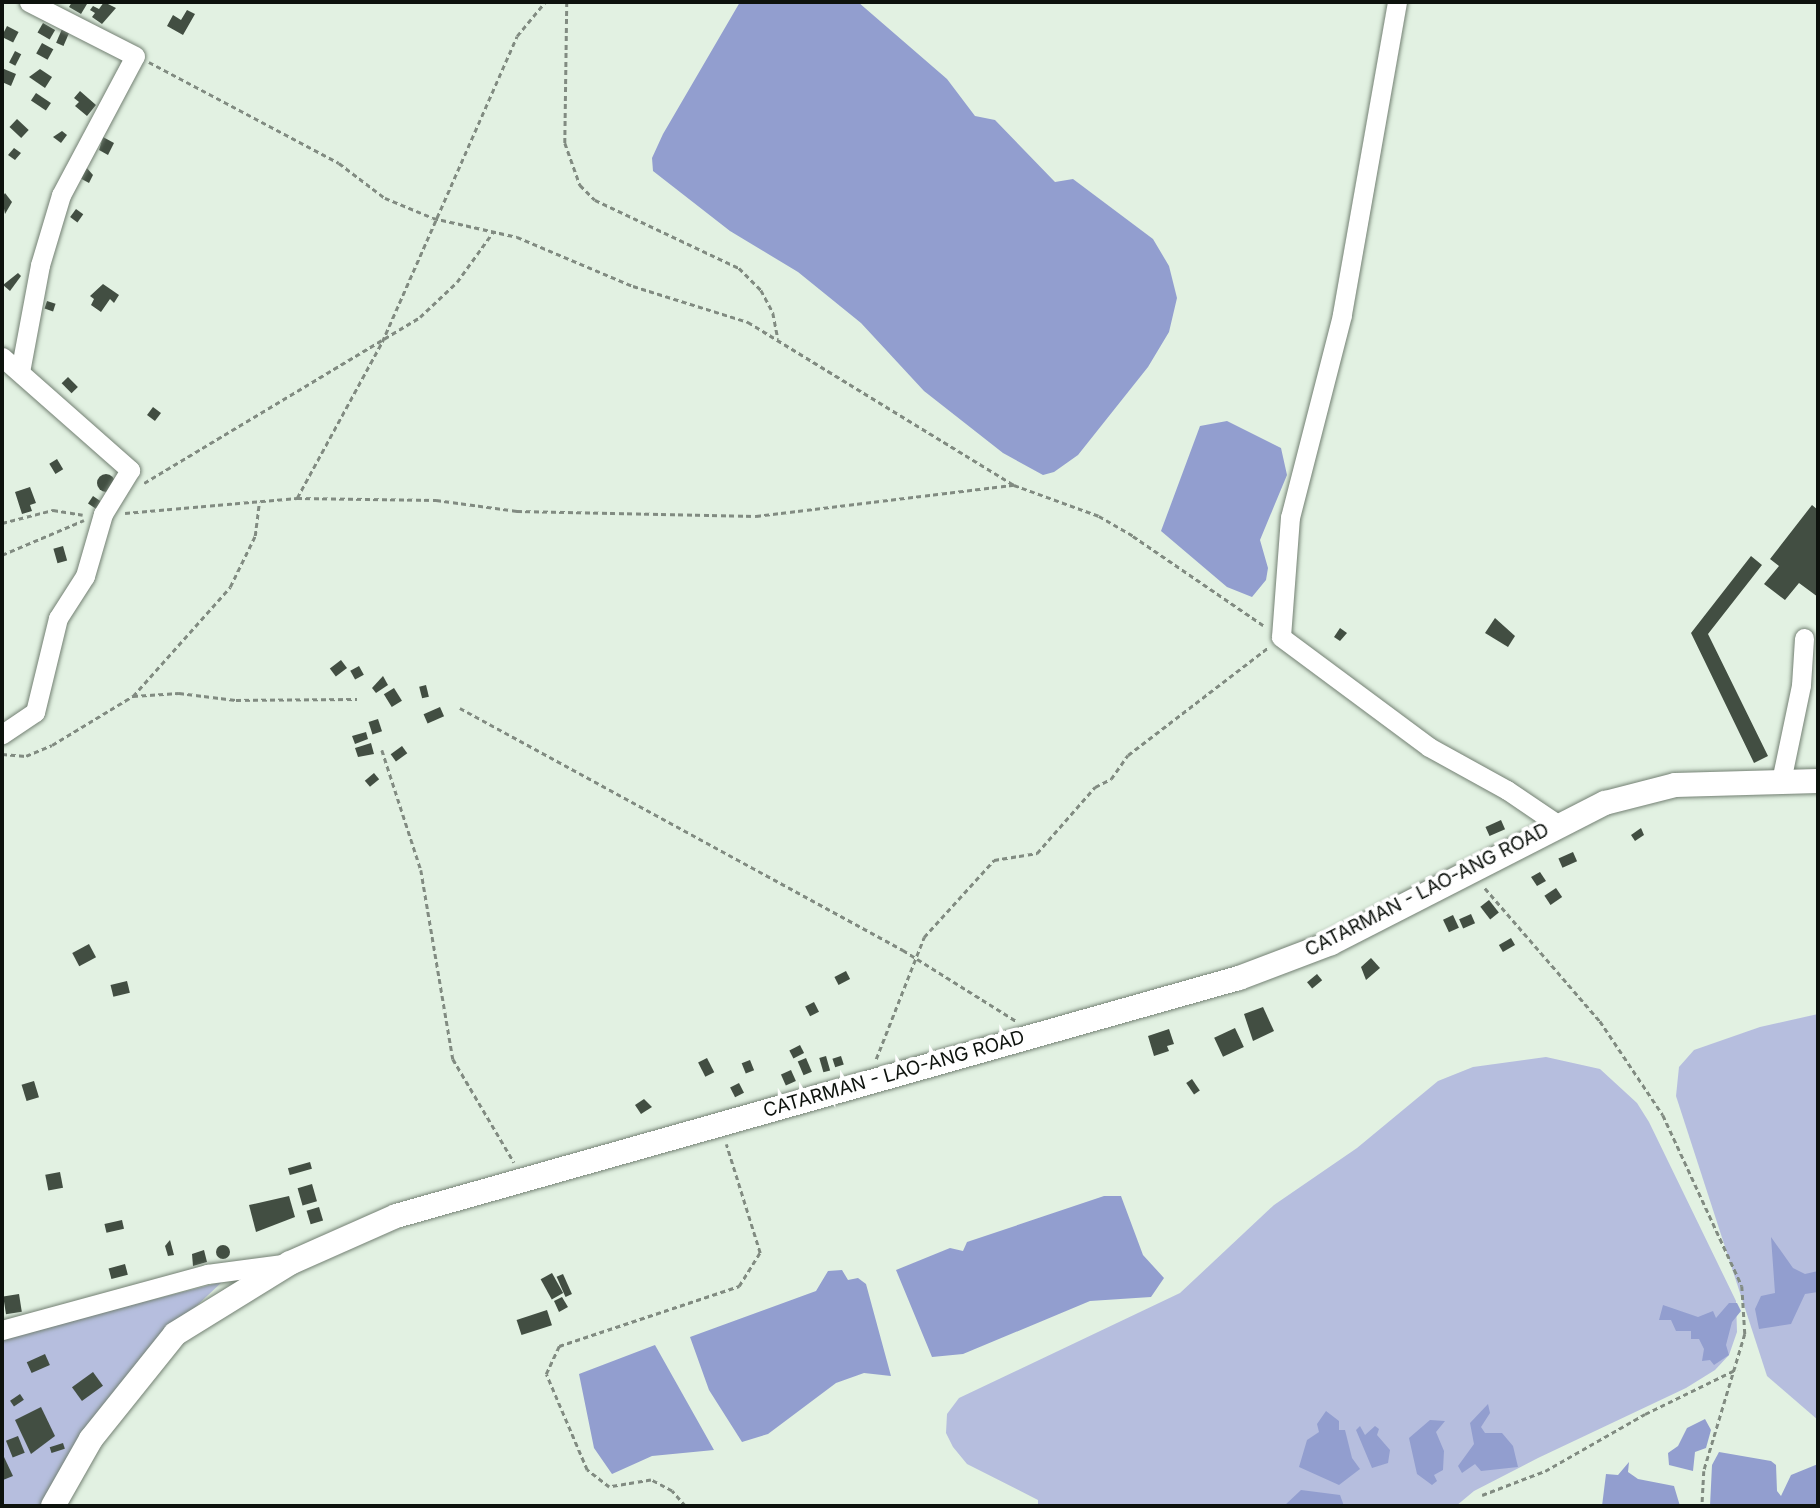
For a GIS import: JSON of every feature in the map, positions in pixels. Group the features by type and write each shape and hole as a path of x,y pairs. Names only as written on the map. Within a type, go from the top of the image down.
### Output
{"main road":[{"name":"CATARMAN - LAO-ANG ROAD","path":"53,1506 91,1439 175,1334 290,1263 396,1216 1239,978 1331,943 1472,872 1557,824 1605,803 1675,785 1818,781"}],"street":[{"path":"20,372 40,265 61,195 135,56 29,2"},
{"path":"1397,2 1342,315 1290,517 1282,637 1429,747 1507,790 1557,824"},
{"path":"2,357 130,470 103,514 85,576 58,618 35,712 2,734"},
{"path":"1782,781 1801,685 1804,638"},
{"path":"2,1330 206,1274 290,1263"}],"path":[{"path":"297,498 382,342 433,218 517,36 545,2"},
{"path":"567,2 565,143 580,185 607,206 739,268 761,290 773,313 778,339"},
{"path":"135,56 339,163 385,198 433,218 517,237 633,286 722,312 778,339 1014,485 1099,516 1282,637 1128,755 1111,779 1095,787 1037,853 994,860 924,937 867,1081"},
{"path":"133,491 420,317 457,282 493,232"},
{"path":"103,514 297,498 436,499 517,511 756,516 1014,485"},
{"path":"2,754 26,756 52,745 133,696 230,587 255,536 259,500"},
{"path":"2,523 65,509 91,517 2,555"},
{"path":"133,696 179,693 236,700 357,699"},
{"path":"460,708 916,958 1036,1034"},
{"path":"382,750 413,833 453,1059 523,1179"},
{"path":"1472,872 1600,1021 1662,1115 1742,1286 1745,1334 1737,1369 1704,1471 1702,1506"},
{"path":"685,1506 672,1491 651,1480 609,1486 587,1470 546,1374 559,1346 739,1286 760,1252 720,1123"},
{"path":"1482,1495 1545,1471 1645,1413 1737,1369"}],"shaded area":[{"path":"740,2 858,2 947,79 975,116 995,120 1055,182 1073,179 1153,239 1169,266 1177,298 1169,332 1148,367 1078,455 1054,472 1043,475 1003,453 924,391 861,323 798,272 730,231 653,171 652,158 663,134"},
{"path":"1227,421 1281,448 1287,475 1260,540 1268,568 1266,580 1252,597 1227,587 1161,531 1200,426"},
{"path":"1818,1014 1818,1420 1767,1376 1676,1096 1679,1067 1694,1050 1760,1027"},
{"path":"1546,1057 1600,1069 1637,1103 1649,1122 1736,1301 1737,1332 1729,1355 1715,1370 1686,1388 1474,1491 1456,1506 1038,1506 1038,1500 967,1464 953,1447 946,1433 947,1414 959,1398 1180,1293 1274,1205 1357,1148 1438,1081 1473,1067"},
{"path":"1104,1196 1121,1196 1143,1255 1164,1278 1151,1297 1090,1301 963,1354 932,1357 896,1270 950,1248 963,1251 967,1242"},
{"path":"1771,1237 1793,1268 1805,1274 1818,1271 1818,1292 1805,1294 1791,1324 1759,1329 1755,1309 1761,1296 1775,1293"},
{"path":"842,1270 848,1280 858,1278 866,1284 891,1376 864,1373 836,1383 768,1434 742,1442 709,1390 690,1337 816,1291 828,1271"},
{"path":"222,1282 159,1341 43,1506 2,1506 2,1338"},
{"path":"1729,1303 1737,1303 1741,1311 1732,1322 1726,1345 1729,1355 1714,1365 1710,1360 1702,1361 1704,1349 1699,1339 1691,1339 1691,1331 1676,1331 1671,1320 1659,1320 1663,1305 1698,1317 1713,1311 1716,1318"},
{"path":"655,1345 714,1450 652,1456 612,1474 594,1448 579,1374"},
{"path":"1488,1404 1490,1413 1481,1427 1485,1433 1502,1433 1513,1446 1518,1467 1481,1471 1475,1464 1462,1473 1458,1466 1474,1444 1470,1423"},
{"path":"1326,1411 1339,1421 1339,1430 1345,1430 1352,1458 1360,1469 1339,1485 1299,1467 1307,1440 1319,1432 1317,1424"},
{"path":"1705,1419 1711,1430 1706,1448 1695,1452 1693,1471 1669,1465 1668,1453 1678,1446 1687,1428"},
{"path":"1430,1420 1445,1421 1436,1432 1444,1451 1443,1470 1434,1475 1437,1481 1432,1485 1417,1474 1409,1438"},
{"path":"1360,1426 1365,1435 1375,1426 1379,1429 1377,1435 1390,1450 1388,1463 1372,1468 1356,1430"},
{"path":"1719,1452 1771,1461 1776,1465 1777,1491 1781,1496 1791,1475 1818,1464 1818,1506 1710,1506 1712,1465"},
{"path":"1629,1462 1628,1472 1638,1479 1674,1486 1680,1506 1602,1506 1606,1474 1618,1475"},
{"path":"1301,1490 1340,1495 1344,1506 1284,1506"}],"building":[{"path":"72,2 87,4 81,14 69,7"},
{"path":"104,2 116,8 102,24 92,17 95,13 90,10 93,6 99,9"},
{"path":"187,10 195,14 183,35 167,26 173,15 181,20"},
{"path":"43,23 55,30 50,40 38,33"},
{"path":"7,26 19,32 13,43 2,37"},
{"path":"62,29 69,32 64,46 56,43"},
{"path":"42,43 53,49 48,60 36,53"},
{"path":"15,51 21,54 15,66 9,63"},
{"path":"4,69 16,74 11,86 2,82"},
{"path":"40,69 52,77 45,88 29,77"},
{"path":"80,91 96,105 87,116 75,106 79,102 74,98"},
{"path":"36,93 51,103 46,111 31,100"},
{"path":"17,119 29,130 21,138 9,127"},
{"path":"62,131 67,135 61,143 53,137"},
{"path":"103,137 114,143 108,155 99,150"},
{"path":"14,148 21,153 15,160 8,155"},
{"path":"86,167 93,175 89,183 78,177"},
{"path":"5,193 12,202 5,214 2,198"},
{"path":"76,209 83,214 77,222 70,217"},
{"path":"18,273 21,276 10,291 3,285"},
{"path":"103,284 119,295 114,303 110,299 101,312 91,305 94,299 90,296"},
{"path":"47,301 56,304 53,311 45,309"},
{"path":"68,377 78,387 72,393 62,383"},
{"path":"153,407 161,413 155,421 147,415"},
{"path":"57,459 63,469 55,474 49,464"},
{"path":"106,474 112,477 115,483 112,489 106,492 100,489 97,483 100,477"},
{"path":"30,487 36,503 30,505 32,511 22,514 15,492"},
{"path":"93,496 102,502 97,510 88,503"},
{"path":"1812,505 1818,510 1818,597 1799,583 1785,600 1764,584 1779,566 1770,559"},
{"path":"63,546 67,560 58,563 53,549"},
{"path":"1751,556 1762,565 1708,634 1768,756 1754,763 1691,633"},
{"path":"1495,618 1515,636 1508,647 1485,633"},
{"path":"1340,628 1347,633 1340,641 1334,637"},
{"path":"341,660 347,668 336,676 330,668"},
{"path":"359,666 364,675 355,680 350,671"},
{"path":"383,676 388,685 376,693 372,688"},
{"path":"426,685 429,697 422,698 419,687"},
{"path":"394,688 402,701 392,707 384,694"},
{"path":"440,707 444,716 428,723 424,714"},
{"path":"378,719 382,731 373,734 368,722"},
{"path":"366,732 368,739 355,744 352,736"},
{"path":"371,743 374,754 358,757 355,748"},
{"path":"402,746 407,753 396,762 391,754"},
{"path":"374,773 379,779 370,787 365,781"},
{"path":"1501,820 1505,829 1490,836 1485,827"},
{"path":"1641,828 1644,835 1635,841 1631,835"},
{"path":"1573,852 1577,861 1562,868 1558,859"},
{"path":"1540,872 1546,881 1537,886 1531,877"},
{"path":"1556,888 1562,897 1551,905 1544,896"},
{"path":"1489,900 1499,913 1490,919 1480,907"},
{"path":"1471,914 1475,923 1463,928 1459,919"},
{"path":"1453,915 1459,928 1449,932 1443,920"},
{"path":"1511,938 1515,945 1503,952 1499,945"},
{"path":"89,944 96,957 79,966 72,953"},
{"path":"1371,958 1380,968 1366,980 1361,967"},
{"path":"846,971 850,979 839,985 834,977"},
{"path":"1317,974 1322,980 1312,988 1307,982"},
{"path":"127,981 130,993 113,997 111,985"},
{"path":"814,1002 819,1012 810,1016 805,1007"},
{"path":"1263,1007 1274,1031 1253,1041 1244,1014"},
{"path":"1235,1028 1244,1047 1223,1057 1214,1038"},
{"path":"1169,1029 1174,1044 1167,1046 1169,1051 1154,1056 1148,1036"},
{"path":"800,1045 804,1053 793,1058 789,1050"},
{"path":"826,1056 830,1070 823,1072 819,1058"},
{"path":"841,1056 844,1065 835,1067 832,1059"},
{"path":"707,1058 714,1072 705,1077 698,1063"},
{"path":"806,1058 812,1072 804,1075 798,1062"},
{"path":"750,1060 754,1070 746,1074 742,1063"},
{"path":"791,1070 796,1081 786,1085 781,1074"},
{"path":"1192,1079 1200,1091 1194,1095 1186,1083"},
{"path":"34,1081 39,1097 27,1101 22,1085"},
{"path":"739,1083 744,1093 735,1097 730,1088"},
{"path":"644,1099 652,1107 641,1114 635,1105"},
{"path":"310,1162 312,1169 290,1175 288,1168"},
{"path":"60,1172 63,1188 48,1191 45,1175"},
{"path":"312,1184 317,1201 303,1205 298,1188"},
{"path":"289,1196 295,1217 256,1232 249,1205"},
{"path":"319,1207 323,1220 311,1224 307,1211"},
{"path":"122,1220 124,1229 106,1233 104,1224"},
{"path":"170,1240 174,1255 168,1256 165,1246"},
{"path":"223,1245 228,1247 228,1257 223,1259 218,1257 216,1252 218,1247"},
{"path":"204,1250 207,1262 193,1266 192,1254"},
{"path":"125,1264 128,1275 111,1279 109,1268"},
{"path":"552,1273 563,1293 552,1299 541,1279"},
{"path":"563,1274 572,1294 566,1297 557,1277"},
{"path":"19,1294 22,1312 6,1314 3,1297"},
{"path":"562,1297 568,1307 559,1312 554,1301"},
{"path":"547,1310 552,1325 522,1335 517,1320"},
{"path":"45,1354 50,1365 32,1373 27,1362"},
{"path":"93,1372 103,1386 82,1401 72,1387"},
{"path":"20,1394 24,1400 14,1407 10,1401"},
{"path":"41,1407 55,1436 31,1454 15,1420"},
{"path":"18,1436 25,1453 13,1458 6,1441"},
{"path":"63,1443 65,1449 52,1453 50,1447"},
{"path":"4,1457 13,1476 3,1480 2,1458"}]}
